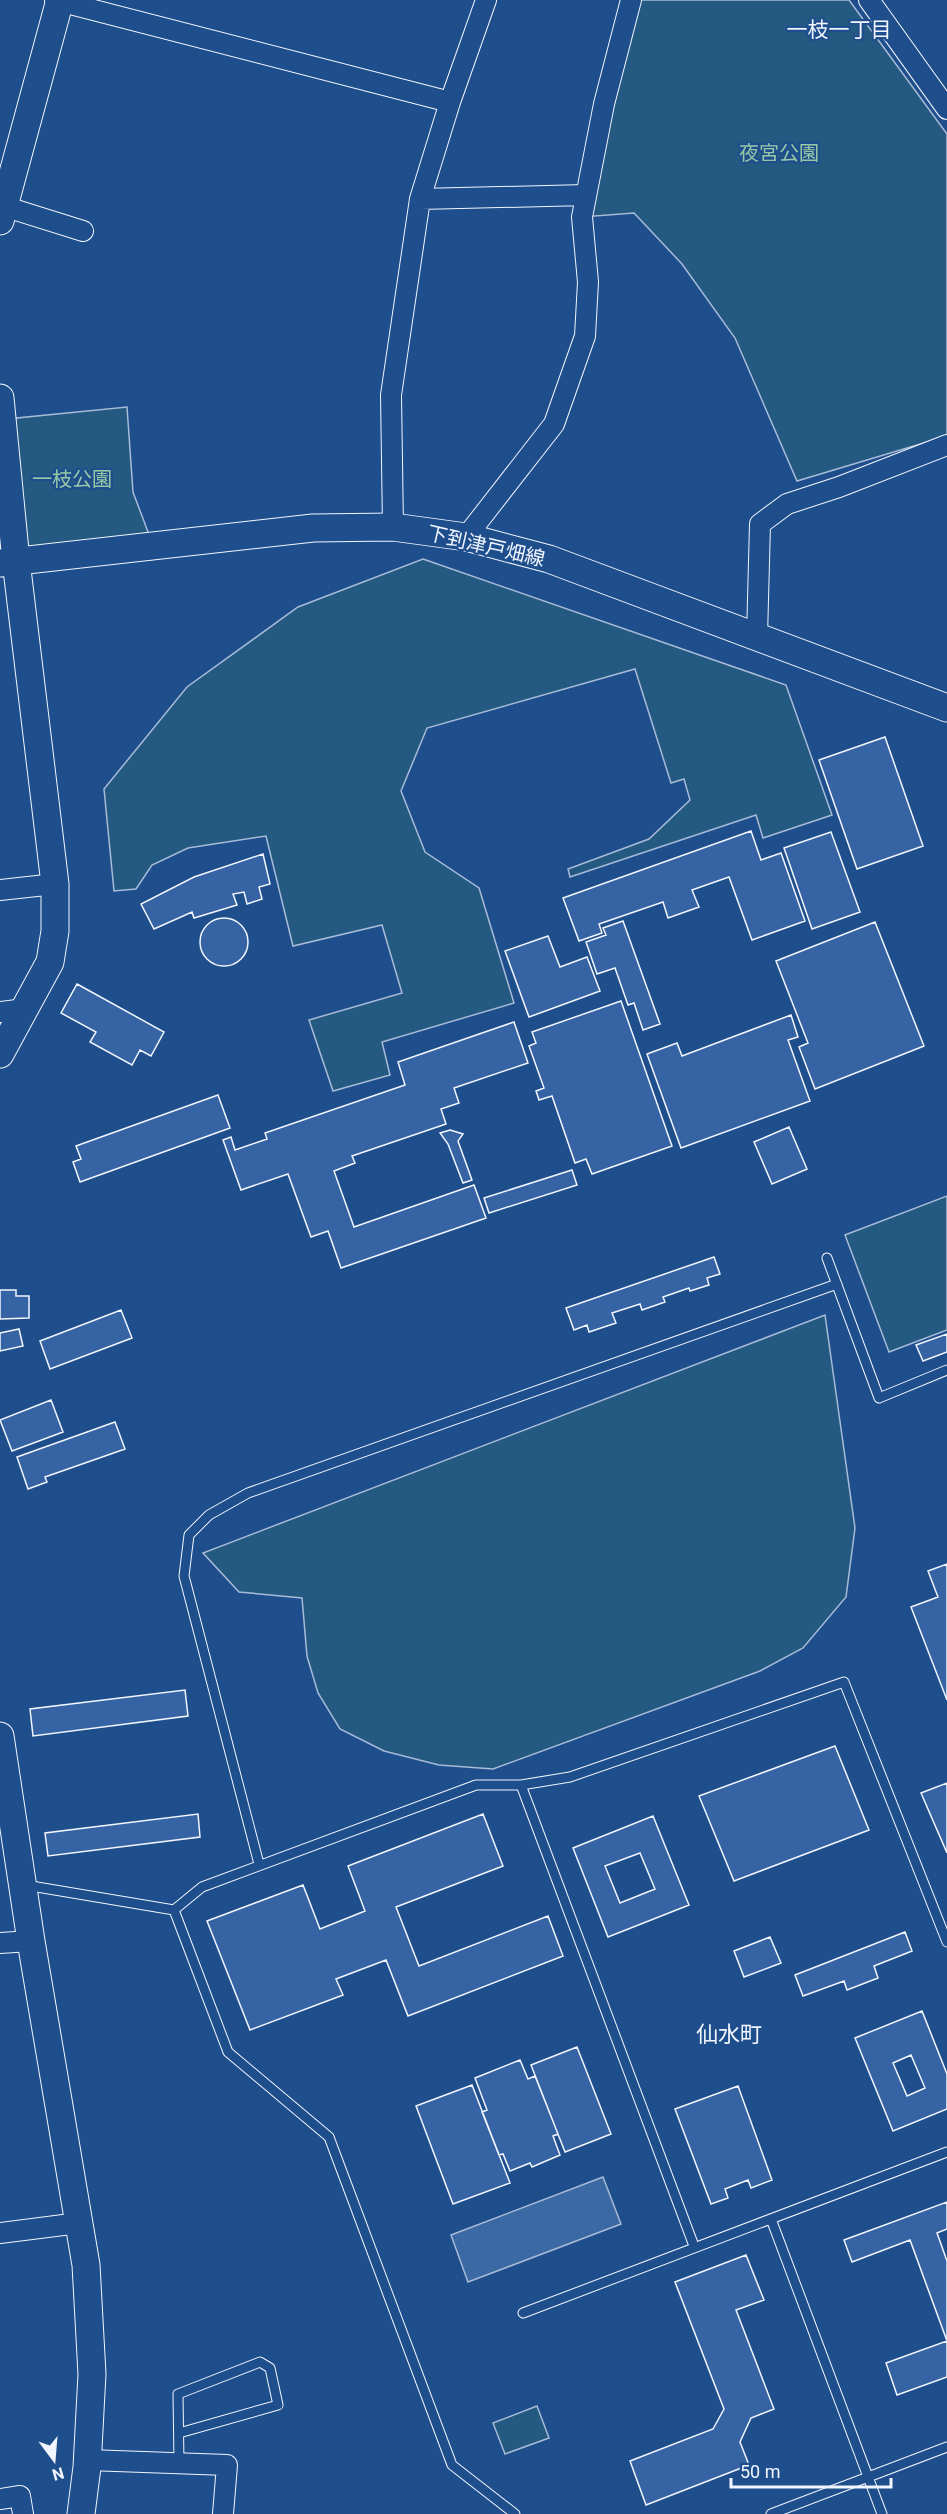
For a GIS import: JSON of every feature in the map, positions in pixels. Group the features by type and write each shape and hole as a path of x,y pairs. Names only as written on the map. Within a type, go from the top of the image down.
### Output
{"street":[{"path":"83,231 1,211 58,0 450,102"},
{"path":"393,527 391,395 420,199 450,102 486,0"},
{"path":"466,537 554,424 585,336 588,282 582,217 604,104 631,0"},
{"path":"869,0 947,109"},
{"path":"420,199 586,195"},
{"path":"0,398 8,562 55,884 55,931 50,962 13,1010 0,1054"},
{"path":"757,637 760,524 787,504 839,487 947,445"},
{"name":"下到津戸畑線","path":"8,562 292,530 393,527 466,537 549,559 947,708"},
{"path":"0,890 55,884"},
{"path":"0,1736 31,1941 86,2265 92,2374 88,2460 81,2514"},
{"path":"0,1943 31,1941"},
{"path":"0,2233 80,2223"},
{"path":"88,2460 226,2465 223,2514"},
{"path":"0,2499 20,2496 23,2514"}],"lane":[{"path":"826,1258 879,1398 947,1370"},
{"path":"259,1864 184,1576 189,1535 209,1515 248,1493 837,1284"},
{"path":"22,1885 174,1910 202,1887 476,1785 521,1785 570,1777 844,1682 947,1942"},
{"path":"521,1785 694,2246"},
{"path":"174,1910 228,2052 329,2137 452,2465 515,2514"},
{"path":"523,2313 694,2246 947,2152"},
{"path":"771,2219 882,2514"},
{"path":"179,2433 278,2405 270,2368 260,2362 178,2394 179,2463"},
{"path":"771,2514 947,2447"}],"green space":[{"name":"夜宮公園","path":"639,0 849,0 947,134 947,436 797,481 735,338 682,264 634,213 582,217"},
{"name":"一枝公園","path":"127,407 133,492 151,540 20,555 7,419"},
{"path":"423,559 786,685 832,815 763,838 756,815 570,877 568,869 649,839 690,800 684,779 671,783 635,669 427,728 401,791 425,852 479,888 514,1003 382,1042 390,1075 333,1091 309,1020 402,993 382,925 293,946 266,836 188,848 152,865 136,889 114,891 104,789 187,687 298,607"},
{"path":"947,1196 947,1330 889,1352 845,1235"},
{"path":"825,1315 855,1528 846,1597 803,1648 760,1671 493,1769 439,1765 384,1751 340,1729 318,1693 307,1656 302,1598 239,1592 203,1553"},
{"path":"537,2406 549,2438 505,2454 493,2423"}],"shaded area":[{"path":"603,2177 621,2224 468,2282 451,2235"}],"building":[{"path":"885,737 923,846 857,869 819,760"},
{"path":"751,831 761,860 781,853 805,921 752,940 729,877 692,890 699,907 668,918 663,902 599,924 602,933 579,941 563,898"},
{"path":"831,832 860,912 812,929 784,848"},
{"path":"263,854 270,884 259,887 262,899 247,904 244,892 233,894 237,905 194,918 192,912 154,929 141,904 194,877"},
{"path":"219,918 229,918 241,925 248,937 248,947 241,959 229,966 219,966 204,955 200,947 200,937 211,922"},
{"path":"623,921 660,1024 643,1030 634,1003 628,1005 615,968 597,974 586,942 606,935 603,928"},
{"path":"875,922 924,1046 815,1089 799,1047 808,1043 776,961"},
{"path":"548,936 560,967 587,957 600,991 529,1017 505,951"},
{"path":"77,984 164,1032 151,1056 140,1050 132,1065 90,1042 96,1032 61,1013"},
{"path":"621,1001 672,1146 592,1174 586,1159 575,1163 552,1096 539,1100 536,1091 544,1088 529,1046 536,1043 532,1032"},
{"path":"791,1015 798,1037 788,1040 810,1101 681,1148 647,1054 677,1043 682,1056"},
{"path":"514,1022 528,1063 454,1088 459,1103 441,1109 446,1124 352,1156 355,1163 334,1171 354,1227 474,1185 486,1218 341,1268 328,1231 311,1237 288,1174 241,1190 223,1140 231,1137 235,1150 267,1139 265,1133 405,1085 398,1062"},
{"path":"218,1095 230,1128 80,1182 73,1162 81,1159 76,1146"},
{"path":"789,1127 807,1169 772,1184 754,1142"},
{"path":"450,1130 463,1134 458,1141 472,1180 463,1183 448,1144 440,1133"},
{"path":"572,1170 577,1185 489,1213 484,1198"},
{"path":"714,1257 720,1274 707,1278 709,1285 690,1291 689,1288 663,1297 665,1302 642,1310 640,1304 612,1313 616,1323 589,1332 587,1325 574,1330 566,1308"},
{"path":"0,1290 16,1290 16,1296 29,1296 29,1318 0,1319"},
{"path":"121,1310 132,1338 50,1369 40,1341"},
{"path":"19,1329 23,1346 0,1351 0,1333"},
{"path":"947,1334 947,1352 923,1361 916,1345"},
{"path":"51,1400 63,1432 12,1451 0,1420"},
{"path":"115,1422 125,1449 45,1477 47,1482 28,1489 17,1457"},
{"path":"947,1564 947,1700 911,1607 938,1597 928,1571"},
{"path":"185,1690 188,1716 33,1736 30,1709"},
{"path":"835,1746 869,1830 734,1881 699,1796"},
{"path":"947,1783 947,1853 921,1793"},
{"path":"198,1814 200,1837 48,1856 45,1833"},
{"path":"483,1814 503,1866 396,1907 419,1966 548,1916 563,1956 408,2016 386,1960 336,1979 343,1995 250,2030 207,1921 303,1885 320,1929 365,1911 348,1866"},
{"path":"653,1816 689,1905 608,1937 573,1848","holes":["640,1853 655,1889 620,1903 605,1866"]},
{"path":"905,1932 912,1951 874,1966 878,1978 847,1990 844,1981 803,1996 795,1975"},
{"path":"770,1937 781,1963 744,1977 734,1951"},
{"path":"922,2011 947,2074 947,2109 893,2131 855,2038","holes":["911,2055 925,2088 907,2096 893,2063"]},
{"path":"577,2047 611,2134 565,2152 531,2065"},
{"path":"520,2060 528,2079 535,2076 558,2134 553,2136 560,2155 532,2167 530,2163 510,2171 503,2154 499,2155 482,2112 487,2110 475,2078"},
{"path":"472,2085 510,2183 453,2204 416,2106"},
{"path":"738,2086 772,2180 751,2188 748,2180 725,2189 728,2198 711,2204 675,2109"},
{"path":"947,2202 947,2229 937,2233 947,2261 947,2341 910,2240 852,2262 844,2240"},
{"path":"746,2255 764,2300 736,2310 774,2409 751,2418 740,2442 749,2465 646,2505 630,2461 713,2429 724,2409 675,2282"},
{"path":"947,2341 947,2377 897,2395 886,2363"}],"district":[{"name":"一枝一丁目","path":"839,30"},
{"name":"仙水町","path":"729,2034"}]}
